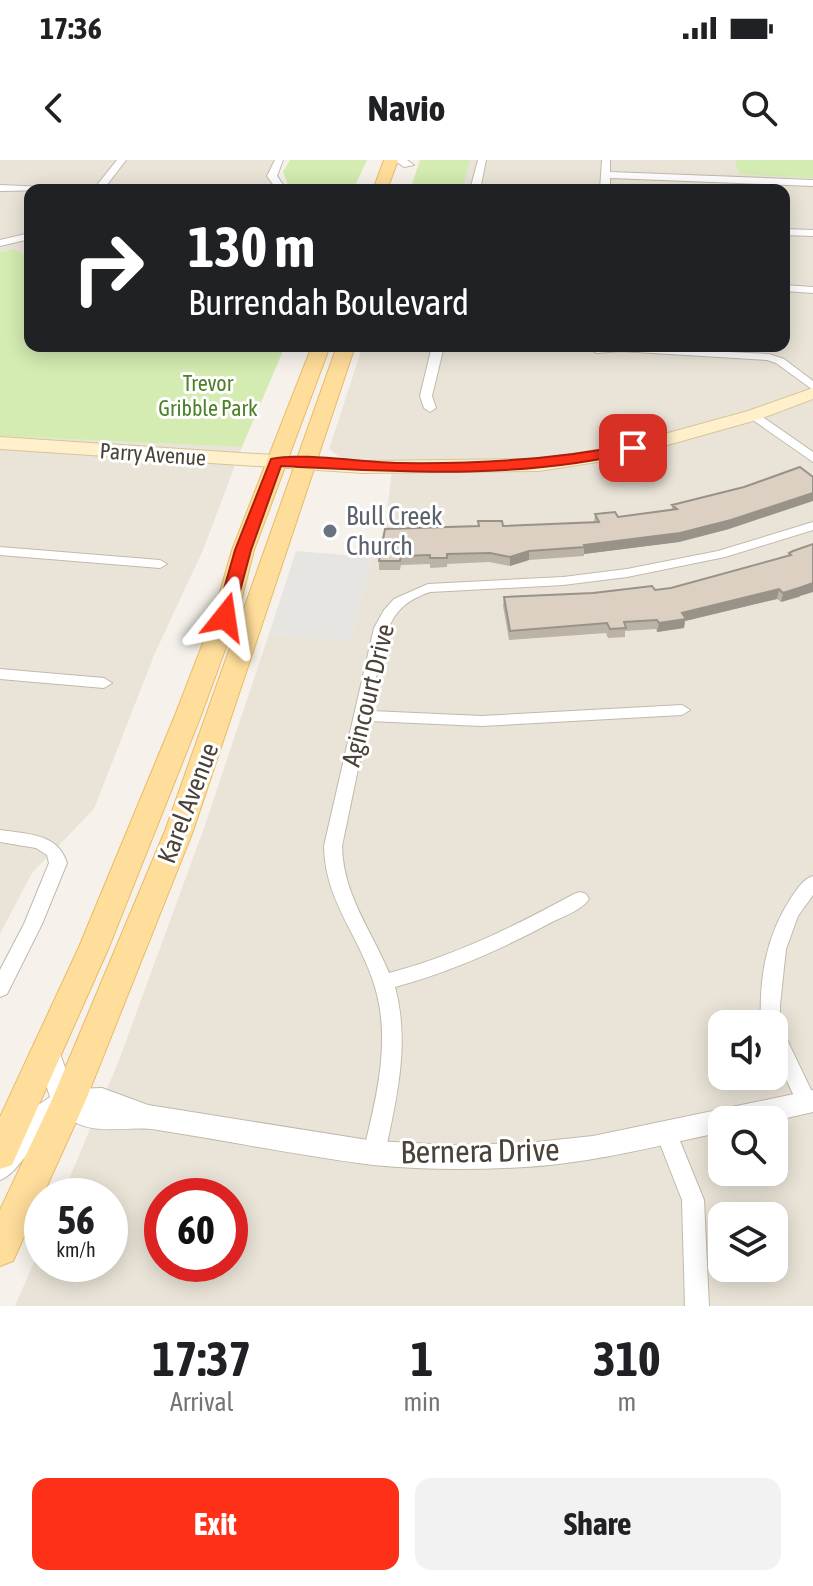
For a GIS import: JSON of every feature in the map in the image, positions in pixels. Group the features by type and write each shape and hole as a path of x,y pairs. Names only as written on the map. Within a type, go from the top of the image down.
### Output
{"main road":[{"path":"373,160 381,169 382,184"},
{"path":"382,184 391,160"},
{"name":"Karel Avenue","path":"0,1154 94,947 187,718 225,617 243,550 319,352"},
{"name":"Karel Avenue","path":"0,1249 68,1102 179,831 344,352"},
{"path":"758,419 813,393"},
{"path":"758,419 813,408"},
{"name":"Parry Avenue","path":"0,453 304,470 397,480 495,478 598,464 758,419"},
{"name":"Parry Avenue","path":"0,443 274,468"}],"street":[{"path":"278,184 272,176 279,160"},
{"path":"476,184 482,160"},
{"path":"605,184 606,160"},
{"path":"102,184 119,161"},
{"path":"606,175 813,183"},
{"path":"0,188 24,189"},
{"path":"790,232 813,233"},
{"path":"0,243 24,237"},
{"path":"790,288 813,290"},
{"path":"430,408 426,396 437,352"},
{"path":"686,352 769,357 780,361 813,387"},
{"path":"758,419 813,458"},
{"name":"Agincourt Drive","path":"374,1153 394,1050 392,1015 383,982 336,884 331,865 381,628 388,612 410,594 444,586 561,581 637,573 722,556 813,526"},
{"path":"0,551 160,564"},
{"path":"0,674 104,683"},
{"path":"362,716 482,721 682,710"},
{"path":"0,836 40,842 55,852 58,863 33,924 0,989"},
{"path":"772,1010 777,940 801,895 813,883"},
{"path":"383,982 422,972 535,924 580,899"},
{"path":"47,1050 51,1069 68,1102"},
{"path":"788,1059 810,1102"},
{"name":"Bernera Drive","path":"0,1168 35,1121 68,1102 93,1096 124,1103 144,1116 374,1153 451,1157 527,1155 593,1148 810,1102"},
{"path":"666,1131 693,1200 697,1306"}],"shaded area":[{"path":"0,160 283,160 277,170 283,184 24,184 24,255 14,249 0,252"},
{"path":"469,160 813,160 813,1306 15,1306 25,1282 128,1282 128,1178 70,1178 119,1060 204,828 269,634 351,641 372,557 385,529 393,461 343,460 329,449 361,352 790,352 790,184 463,184"},
{"path":"0,436 242,447 203,550 155,653 94,809 32,873 0,934"},
{"path":"296,551 372,557 351,642 269,634"}],"green space":[{"path":"290,160 367,160 356,184 288,184 283,172"},
{"path":"420,160 470,160 464,184 412,184"},
{"path":"735,160 813,160 813,178 739,174"},
{"name":"Trevor Gribble Park","path":"14,249 24,255 24,352 282,352 242,447 0,436 0,252"}],"building":[{"path":"800,467 813,477 813,493 680,533 585,547 529,551 510,557 490,553 447,554 447,558 401,556 400,561 379,561 385,529 479,526 478,521 502,521 503,526 599,522 595,514 615,512 618,517 677,509 672,505 744,487"},
{"path":"813,544 813,583 783,593 779,589 682,613 686,619 659,623 657,620 624,622 626,628 610,629 607,623 510,631 504,597 593,593 652,586 655,590 671,588 791,555 789,553"}],"place":[{"name":"Bull Creek Church","path":"330,531"}],"route":[{"path":"225,617 243,550 276,462 400,468 539,465 575,461 633,448"}]}
